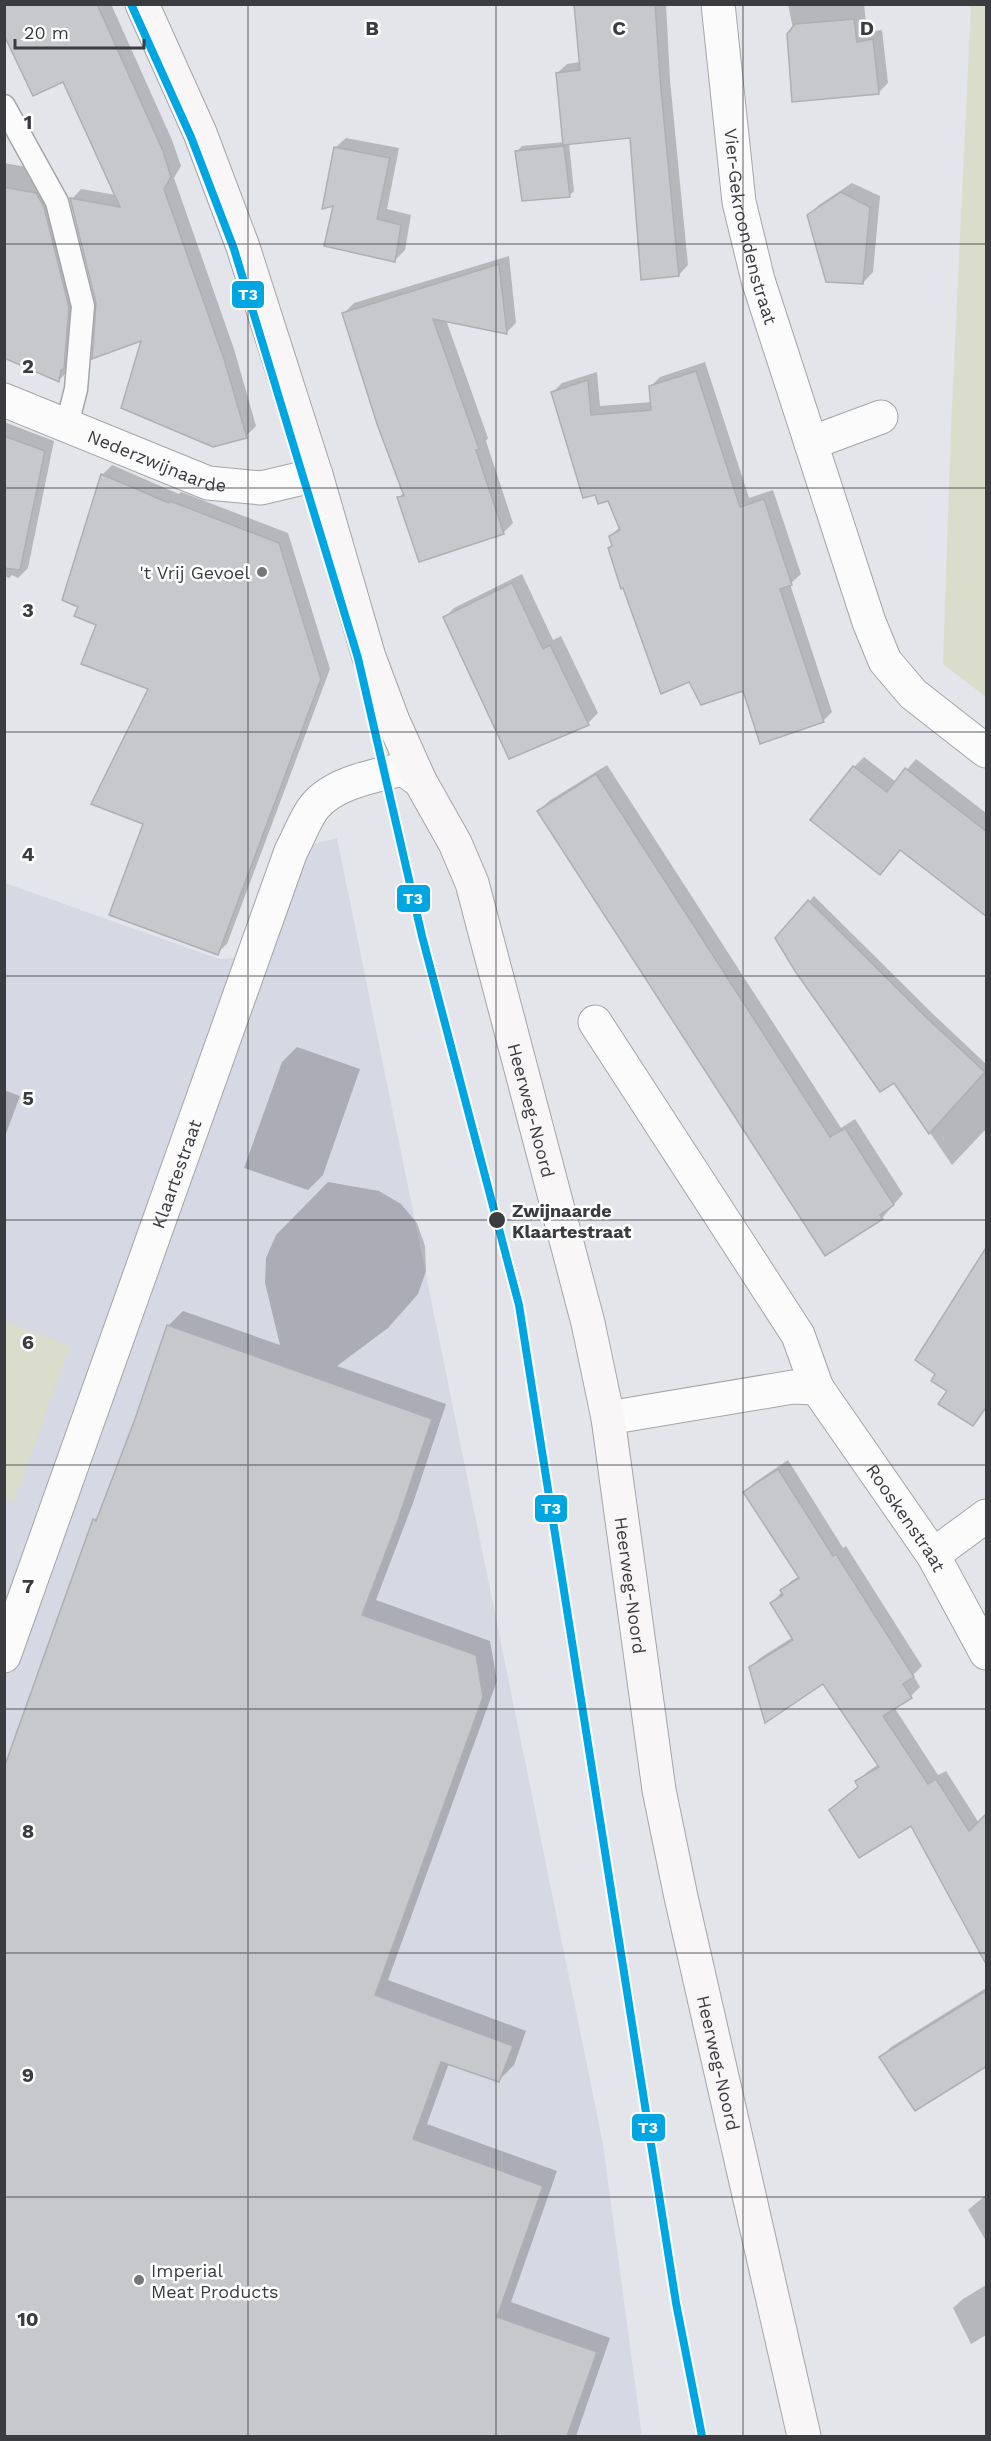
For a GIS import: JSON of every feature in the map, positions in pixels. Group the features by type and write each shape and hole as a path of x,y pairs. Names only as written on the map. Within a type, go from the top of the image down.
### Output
{"street":[{"name":"Heerweg-Noord","path":"142,4 200,133 243,247 316,475 369,657 393,721 420,781 455,843 472,883 588,1323 608,1418 659,1790 683,1908 804,2436"},
{"name":"Vier-Gekroondenstraat","path":"718,4 739,202 758,280 869,622 885,661 913,694 987,751"},
{"name":"Nederzwijnaarde","path":"4,400 208,483 261,488 316,475"},
{"path":"811,443 881,417"},
{"name":"Klaartestraat","path":"4,1656 291,851 315,805 337,789 356,780 403,769 420,781"},
{"name":"Rooskenstraat","path":"595,1022 798,1335 817,1388 933,1554 987,1653"},
{"path":"608,1418 793,1387 817,1388"},
{"path":"933,1554 987,1516"}],"lane":[{"path":"4,106 57,202 83,306 76,389 67,425"}],"shaded area":[{"path":"337,838 603,2144 642,2436 5,2436 5,883 219,959 263,956 299,848"}],"green space":[{"path":"971,5 986,5 986,697 943,664 951,427"},
{"path":"5,1321 70,1346 14,1502 5,1498"}],"building":[{"path":"4,4 97,4 163,151 171,177 164,189 224,359 247,438 213,447 121,408 141,341 92,359 96,303 70,198 120,207 63,82 33,96 4,35"},
{"path":"574,4 655,4 679,276 641,280 630,138 563,145 556,73 580,70"},
{"path":"854,19 857,42 873,39 879,94 792,102 787,34 795,24"},
{"path":"564,146 570,197 522,201 515,151"},
{"path":"334,147 390,158 377,219 401,225 395,262 324,246 333,206 322,209"},
{"path":"4,187 36,193 44,207 69,307 64,369 61,370 59,382 4,358"},
{"path":"841,192 870,207 863,284 826,282 807,215"},
{"path":"499,264 507,334 433,319 479,449 476,450 504,534 419,562 397,497 404,496 377,424 342,313"},
{"path":"696,371 740,507 764,499 792,585 780,589 824,722 760,744 743,691 701,705 689,682 661,694 608,548 612,546 609,536 620,530 608,501 598,504 595,495 583,498 551,392 588,380 591,415 651,410 649,386"},
{"path":"4,436 45,451 20,570 4,568"},
{"path":"101,474 169,503 170,501 279,543 321,679 218,955 109,915 143,824 91,804 148,689 81,664 96,625 74,616 78,607 62,600"},
{"path":"512,583 543,649 550,645 589,725 509,759 443,617"},
{"path":"853,766 887,792 905,768 987,832 987,917 900,850 880,875 810,820"},
{"path":"596,774 830,1137 845,1128 894,1205 880,1215 883,1219 825,1256 537,811"},
{"path":"808,900 985,1072 929,1134 894,1083 880,1092 795,971 775,938"},
{"path":"987,1246 987,1406 973,1426 938,1404 947,1391 931,1381 935,1374 915,1360"},
{"path":"167,1325 432,1419 398,1520 362,1615 476,1655 483,1697 375,1995 513,2046 499,2082 441,2062 413,2139 543,2186 497,2317 597,2352 567,2436 4,2436 4,1768 93,1519 96,1521 135,1419"},
{"path":"778,1469 833,1556 836,1554 914,1677 903,1684 912,1698 883,1716 928,1784 936,1779 969,1831 987,1813 987,1966 911,1826 859,1858 829,1810 858,1787 855,1781 879,1767 823,1684 765,1723 749,1667 793,1640 770,1603 783,1595 780,1590 799,1578 743,1492"},
{"path":"987,1990 987,2066 915,2111 879,2057"}],"transit line":[{"name":"T3","path":"131,4 191,137 234,249 358,658 422,936 519,1305 676,2303 702,2436"}],"place":[{"name":"'t Vrij Gevoel","path":"262,572"},
{"name":"Zwijnaarde Klaartestraat","path":"497,1220"},
{"name":"Imperial Meat Products","path":"139,2280"}]}
